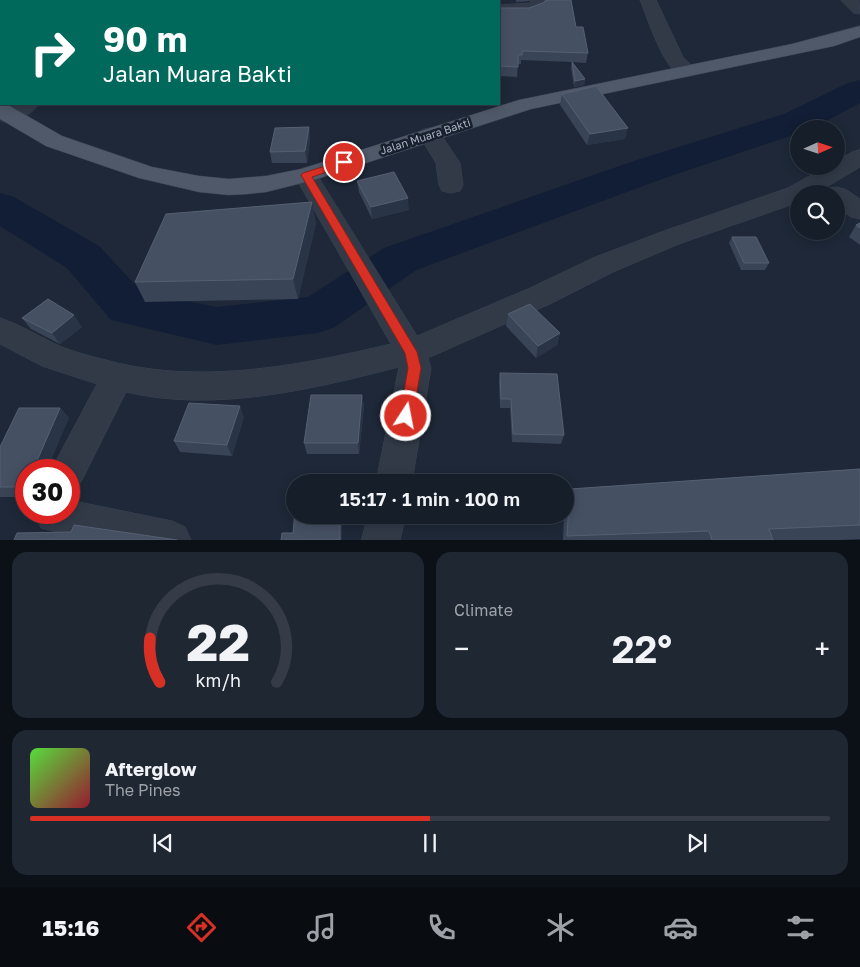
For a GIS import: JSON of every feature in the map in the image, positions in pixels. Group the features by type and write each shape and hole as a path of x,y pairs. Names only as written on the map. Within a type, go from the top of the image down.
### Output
{"main road":[{"name":"Jalan Muara Bakti","path":"4,113 54,141 147,173 199,184 229,187 247,186 266,184 306,175 526,104 801,48 827,42 860,30"}],"street":[{"path":"500,10 534,8 538,6 539,0"},
{"path":"648,0 675,59 687,71"},
{"path":"849,0 860,9"},
{"path":"4,113 25,105"},
{"path":"430,135 448,163 451,185"},
{"path":"834,185 860,157"},
{"path":"306,175 405,341 415,368 396,474"},
{"path":"0,330 53,357 82,368 118,377 168,385 264,382 314,374 405,341 533,299 603,264 790,197"},
{"path":"845,201 860,211"},
{"path":"75,459 118,377"},
{"path":"80,521 172,540"},
{"path":"381,540 385,524"}],"building":[{"path":"546,0 571,0 576,27 583,27 588,53 522,51 522,55 518,55 518,67 500,66 500,8 529,8"},
{"path":"572,62 585,79 575,81"},
{"path":"596,86 628,128 590,134 562,94"},
{"path":"309,127 305,151 270,152 275,128"},
{"path":"394,172 408,198 371,207 357,181"},
{"path":"312,202 293,279 135,282 166,214"},
{"path":"732,237 756,237 769,263 744,263"},
{"path":"48,299 74,315 52,333 22,318"},
{"path":"530,304 560,333 538,346 508,314"},
{"path":"500,373 557,374 564,435 513,434 511,399 501,399"},
{"path":"311,395 362,395 358,443 304,443"},
{"path":"189,403 240,406 227,445 174,441"},
{"path":"19,408 60,408 38,459 15,459 15,487 0,487 0,447"},
{"path":"860,469 860,525 769,529 773,540 712,540 709,531 567,536 568,524 574,524 574,489"},
{"path":"294,524 340,524 340,540 281,540 282,533 293,533"},
{"path":"74,525 177,540 14,540 17,533 71,532"}],"waterway":[{"path":"0,207 83,257 128,307 217,326 318,314 400,259 648,170 797,122 860,90"}],"route":[{"path":"344,162 306,175 411,352 415,368 406,416"}]}
